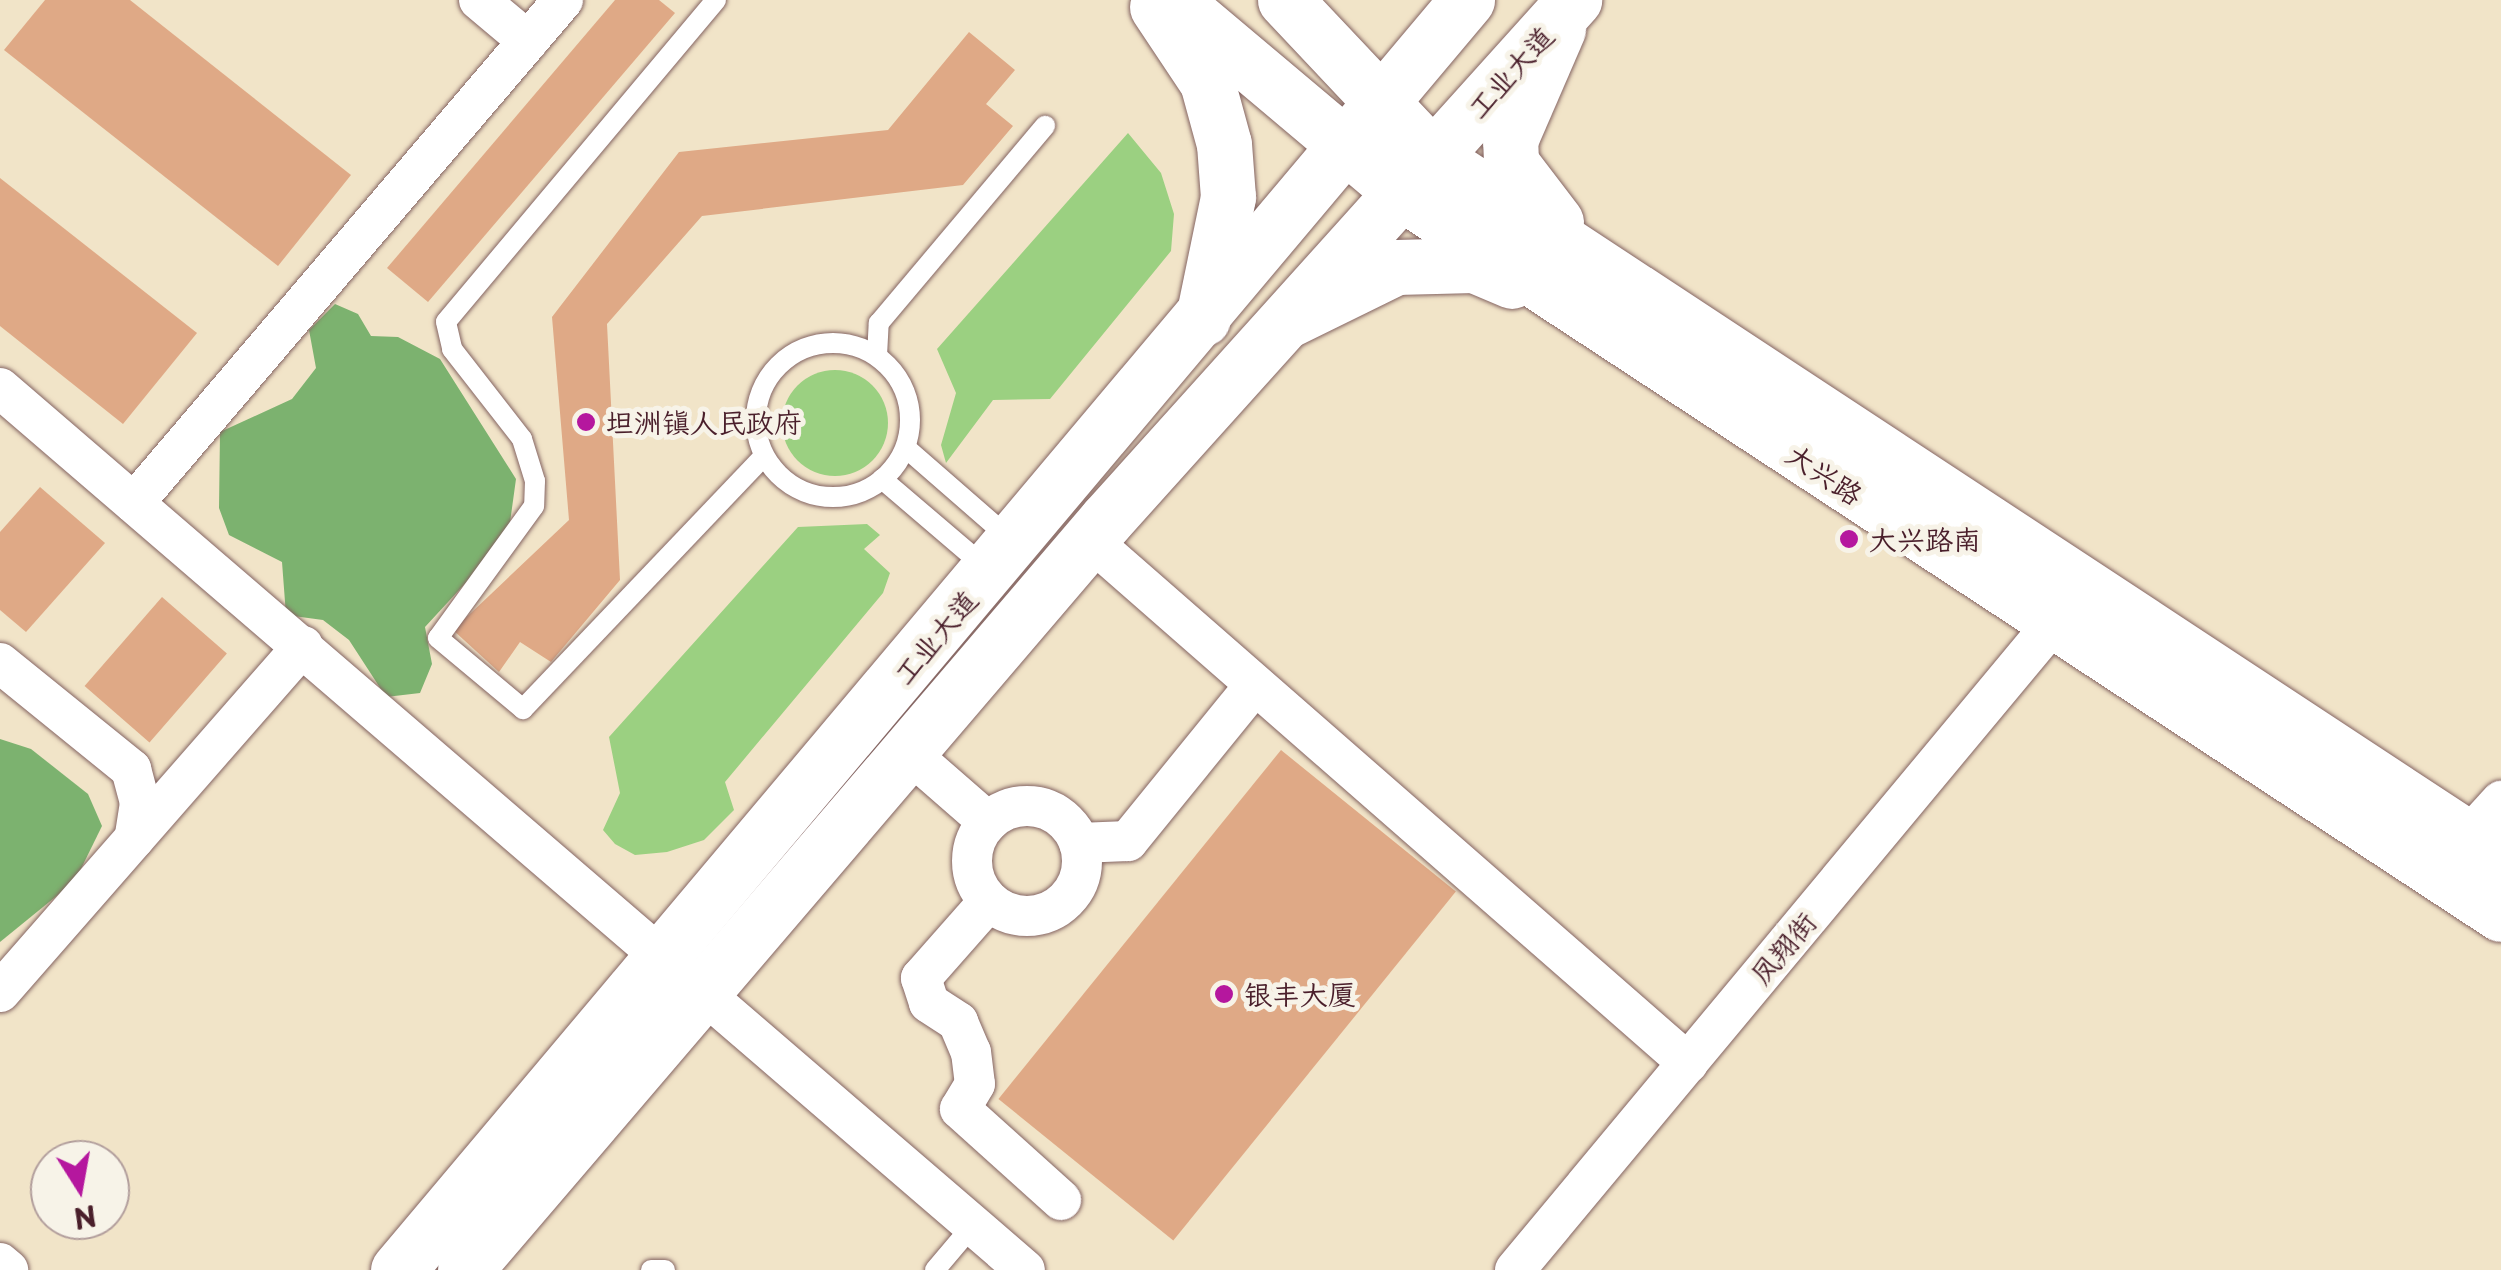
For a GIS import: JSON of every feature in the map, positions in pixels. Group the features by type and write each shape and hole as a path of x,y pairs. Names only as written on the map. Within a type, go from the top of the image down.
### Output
{"main road":[{"path":"1153,0 1207,82 1224,144 1228,197 1203,318"},
{"name":"大兴路","path":"1174,0 1366,124 1418,175 1578,282 2476,843 2501,914"},
{"name":"大兴路","path":"1285,0 1366,124"},
{"name":"工业大道","path":"465,1270 1003,557 1467,0"},
{"path":"1573,1 1517,110 1511,163 1578,282"},
{"name":"工业大道","path":"398,1270 909,754 1089,540 1573,1"},
{"name":"工业大道","path":"1286,322 1396,267 1474,265 1578,282"},
{"name":"大兴路","path":"1578,282 2052,626 2476,843"}],"street":[{"path":"479,0 528,41"},
{"path":"134,503 563,0"},
{"path":"0,388 1025,1270"},
{"path":"1089,540 1688,1063"},
{"name":"凤翔街","path":"1515,1270 2052,626"},
{"path":"0,992 303,646"},
{"path":"0,664 131,770 140,802 134,839"},
{"path":"988,822 1039,807 1079,843 1128,841 1255,685"},
{"path":"909,754 988,822"},
{"path":"988,822 972,870 989,901 1021,916 1055,908 1078,880 1079,843"},
{"path":"989,901 921,978 930,1003 958,1022 971,1052 975,1084 960,1109 1060,1200"},
{"path":"0,1263 8,1270"}],"lane":[{"path":"716,0 446,322 452,349 522,439 535,481 534,506 438,638 523,709 764,456"},
{"path":"877,356 879,322 1044,126"},
{"path":"828,344 877,356 908,397 906,448 882,479 825,497 779,476 764,456 757,406 782,363 828,344"},
{"path":"906,448 1003,557"},
{"path":"882,479 1003,557"},
{"path":"935,1270 972,1225"},
{"path":"651,1270 664,1270"}],"green space":[{"path":"1128,133 1161,173 1174,214 1171,251 1050,399 993,400 946,463 941,445 956,393 937,349"},
{"path":"335,304 358,314 371,336 398,337 440,359 516,479 508,537 425,627 432,664 420,693 386,697 349,640 323,620 286,615 282,562 229,535 219,508 220,432 292,399 316,368 309,330"},
{"path":"835,370 855,374 872,386 884,403 888,423 884,443 872,460 855,472 835,476 815,472 798,460 786,443 782,423 786,403 798,386 815,374"},
{"path":"867,524 880,535 864,549 890,573 883,593 725,782 734,810 704,840 667,852 635,855 615,844 603,830 620,793 609,737 798,527"},
{"path":"0,739 31,749 88,794 102,826 75,881 0,942"}],"building":[{"path":"45,0 130,0 351,175 278,266 4,50"},
{"path":"615,0 659,0 675,13 428,302 387,268"},
{"name":"坦洲镇人民政府","path":"969,32 1015,70 986,104 1013,126 963,185 702,216 607,324 620,580 551,662 520,642 499,672 453,630 569,520 552,317 679,152 888,130"},
{"path":"0,178 197,333 123,424 0,326"},
{"path":"40,487 105,543 26,632 0,610 0,532"},
{"path":"162,597 227,653 149,742 85,686"},
{"name":"银丰大厦","path":"1281,750 1456,892 1173,1241 998,1099"}],"place":[{"name":"坦洲镇人民政府","path":"586,422"},
{"name":"大兴路南","path":"1849,539"},
{"name":"银丰大厦","path":"1224,994"}]}
